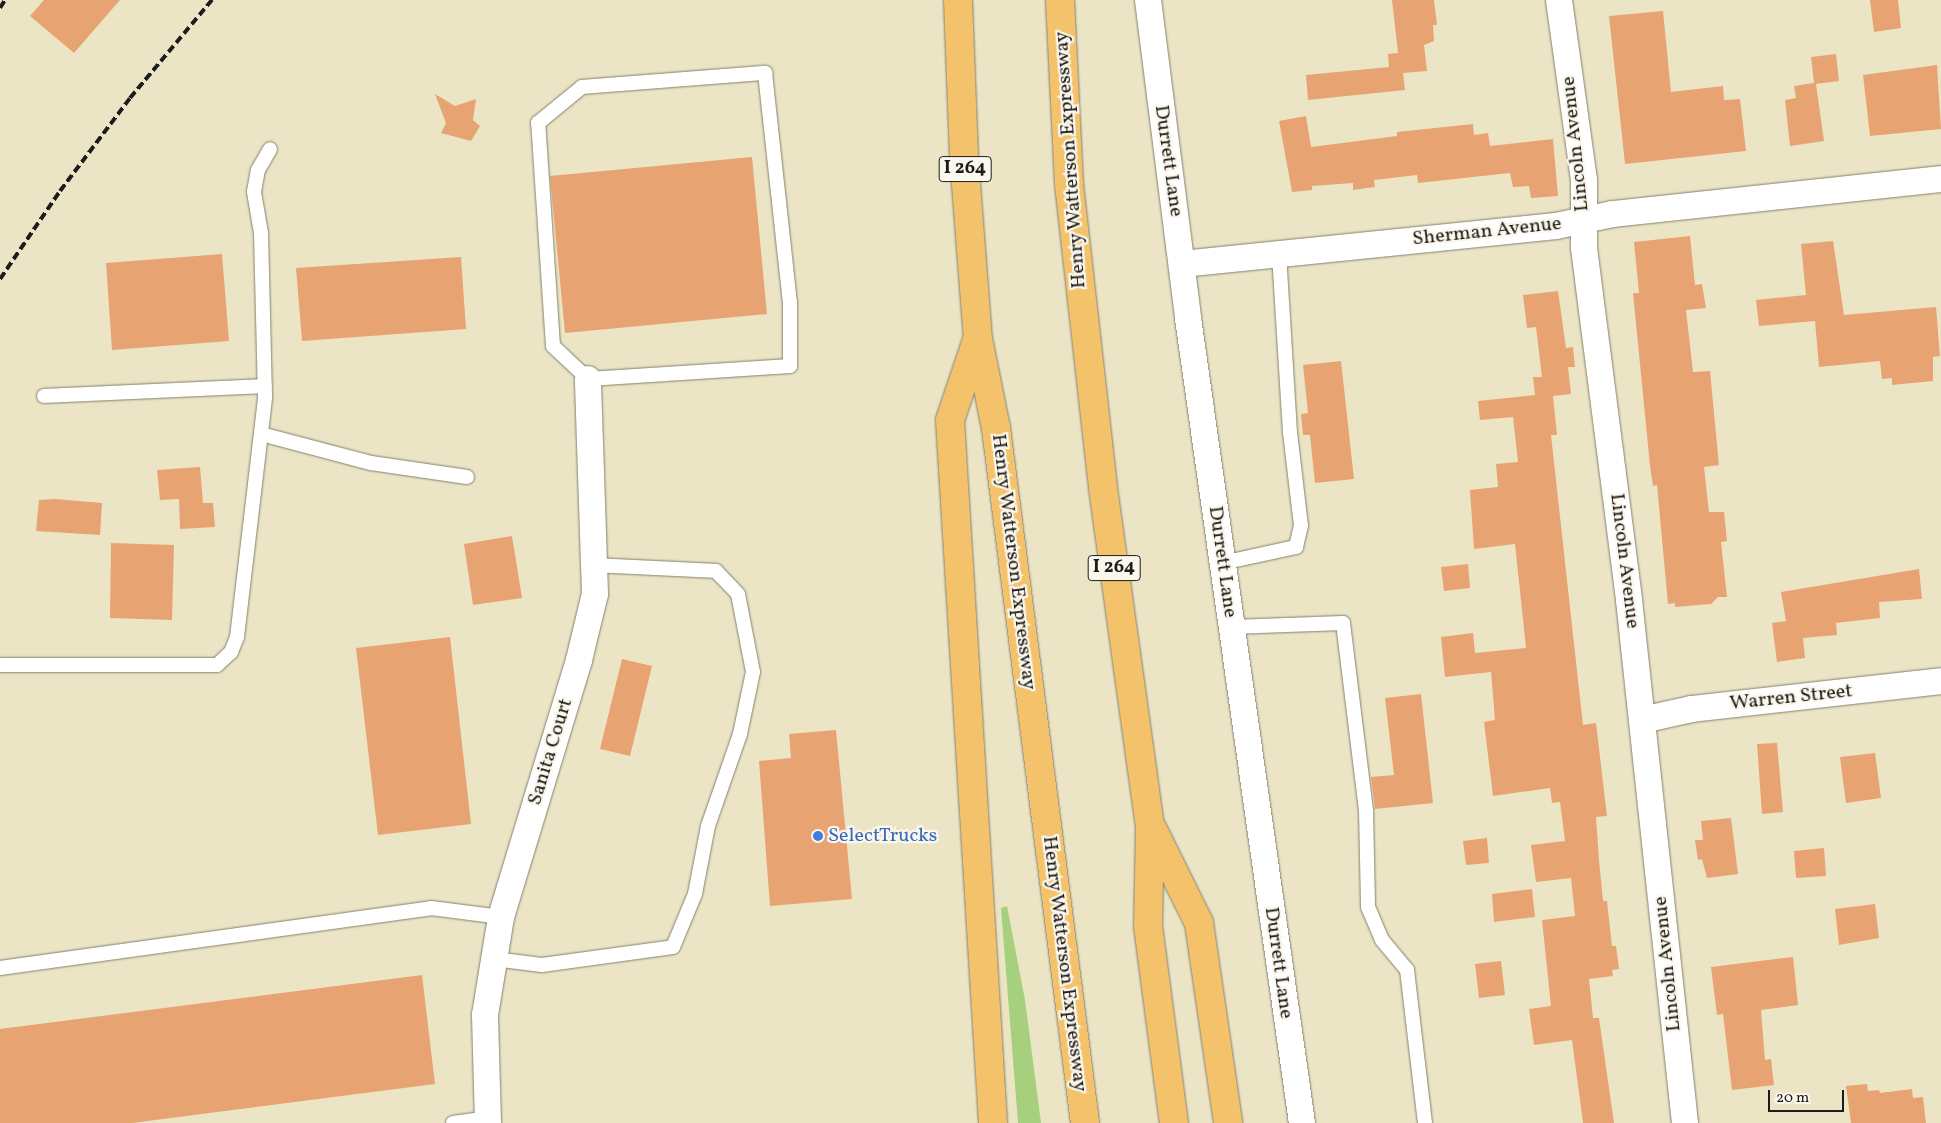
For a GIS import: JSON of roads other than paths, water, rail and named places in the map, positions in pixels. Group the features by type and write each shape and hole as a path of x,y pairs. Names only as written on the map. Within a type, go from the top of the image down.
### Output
{"highway":[{"name":"Henry Watterson Expressway","path":"958,0 964,158 978,339 996,428 1085,1123"},
{"name":"Henry Watterson Expressway","path":"1060,0 1069,184 1084,330 1150,825 1148,926 1174,1123"},
{"path":"978,339 950,420 993,1123"},
{"path":"1150,825 1199,923 1228,1123"}],"street":[{"name":"Durrett Lane","path":"1148,0 1222,563 1302,1123"},
{"name":"Lincoln Avenue","path":"1559,0 1584,180 1584,248 1642,720 1685,1123"},
{"name":"Sherman Avenue","path":"1182,264 1584,221 1614,214 1941,179"},
{"name":"Sanita Court","path":"488,1121 485,1015 501,917 578,660 595,594 588,379"},
{"name":"Warren Street","path":"1642,720 1692,709 1941,681"}],"lane":[{"path":"765,73 790,302 790,366 588,379 553,346 538,123 582,87 765,73"},
{"path":"0,665 217,665 225,660 237,637 261,434 265,386 261,233 254,192 258,170 270,149"},
{"path":"1222,563 1296,548 1301,526 1290,433 1279,254"},
{"path":"44,396 265,386"},
{"path":"261,434 371,463 466,477"},
{"path":"494,959 542,965 673,946 695,894 708,826 740,734 752,672 738,594 716,571 594,565"},
{"path":"1231,627 1343,622 1366,810 1368,907 1382,940 1407,970 1424,1123"},
{"path":"0,968 431,908 501,917"},
{"path":"453,1123 488,1121"}],"railway":[{"path":"0,8 5,0"},
{"path":"0,279 60,191 130,98 212,0"}],"place":[{"name":"SelectTrucks","path":"818,836"}]}
